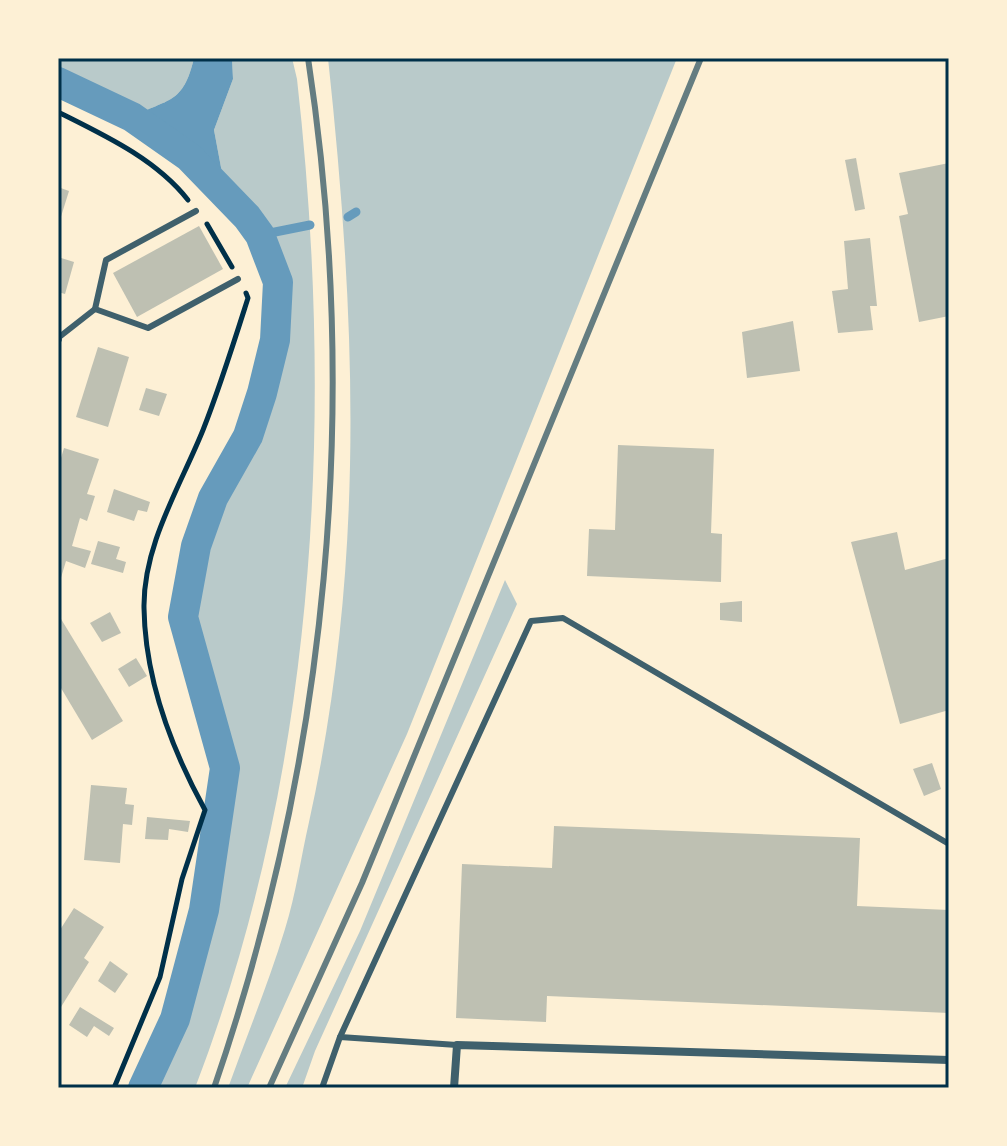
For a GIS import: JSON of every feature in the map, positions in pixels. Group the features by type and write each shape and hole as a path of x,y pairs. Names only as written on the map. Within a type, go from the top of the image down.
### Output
{"street":[{"path":"454,1088 457,1045 949,1060"}],"lane":[{"path":"58,338 95,309 106,260 196,211"},
{"path":"95,309 148,328 238,279"},
{"path":"322,1088 340,1037 531,621 563,618 949,844"},
{"path":"340,1037 457,1045"}],"path":[{"path":"58,112 112,139 174,182 219,240 248,298 215,399 155,540 144,606 149,663 176,757 205,810 182,879 160,977 114,1088"}],"shaded area":[{"path":"58,58 194,58 179,92 132,117 58,82"},
{"path":"232,58 292,58 297,79 309,206 314,334 314,462 306,590 291,718 268,843 236,967 195,1088 143,1088 175,1019 204,910 225,768 183,617 196,546 213,498 248,436 275,340 278,282 259,235 217,185 223,178 214,130 233,79"},
{"path":"328,58 677,58 407,734 247,1088 228,1088 272,969 292,902 327,726 340,630 347,536 349,347 345,251"},
{"path":"505,580 517,604 315,1051 302,1088 285,1088 360,931"}],"water":[{"path":"194,58 232,58 233,79 214,130 223,178 217,185 190,155 132,117 179,92"}],"building":[{"path":"856,158 865,209 855,211 845,160"},
{"path":"949,163 949,316 919,322 899,216 908,214 899,173"},
{"path":"58,187 69,191 59,223 58,223"},
{"path":"199,226 223,269 137,317 113,273"},
{"path":"870,238 877,306 870,306 873,330 838,333 832,291 848,289 844,241"},
{"path":"58,257 74,262 65,294 58,292"},
{"path":"793,321 800,371 747,378 742,332"},
{"path":"98,347 129,357 108,427 76,417"},
{"path":"146,388 167,394 159,416 139,410"},
{"path":"618,445 714,449 711,533 722,534 721,582 587,576 589,529 615,530"},
{"path":"64,448 99,459 87,494 95,496 87,521 80,518 72,546 91,551 85,568 66,561 60,581 58,468"},
{"path":"114,489 150,502 147,512 138,510 134,521 107,512"},
{"path":"897,532 905,570 949,558 949,710 900,724 851,542"},
{"path":"98,541 120,547 116,559 126,562 123,573 91,564"},
{"path":"742,601 742,622 720,620 720,603"},
{"path":"110,612 121,633 102,642 90,623"},
{"path":"58,614 123,721 92,740 58,683"},
{"path":"136,658 147,676 129,687 118,669"},
{"path":"932,763 941,789 924,796 913,769"},
{"path":"91,785 127,788 125,804 134,805 132,825 123,824 120,863 84,860"},
{"path":"147,817 190,821 188,832 169,829 168,840 145,839"},
{"path":"554,826 860,838 857,906 949,910 949,1013 547,996 546,1022 456,1018 462,864 552,868"},
{"path":"74,908 104,927 84,958 89,962 61,1007 58,1005 58,933"},
{"path":"110,961 128,974 115,993 98,981"},
{"path":"80,1007 114,1028 109,1036 94,1026 87,1037 69,1025"}],"waterway":[{"path":"58,82 132,117 189,157 247,217 260,235 278,282 275,340 262,393 248,436 213,498 196,546 183,617 225,768 204,910 175,1019 143,1088"},
{"path":"348,217 356,212"},
{"path":"260,235 310,225"}],"railway":[{"path":"214,1088 253,963 284,836 308,708 324,579 332,449 332,319 324,188 308,58"},
{"path":"269,1088 362,883 701,58"}]}
